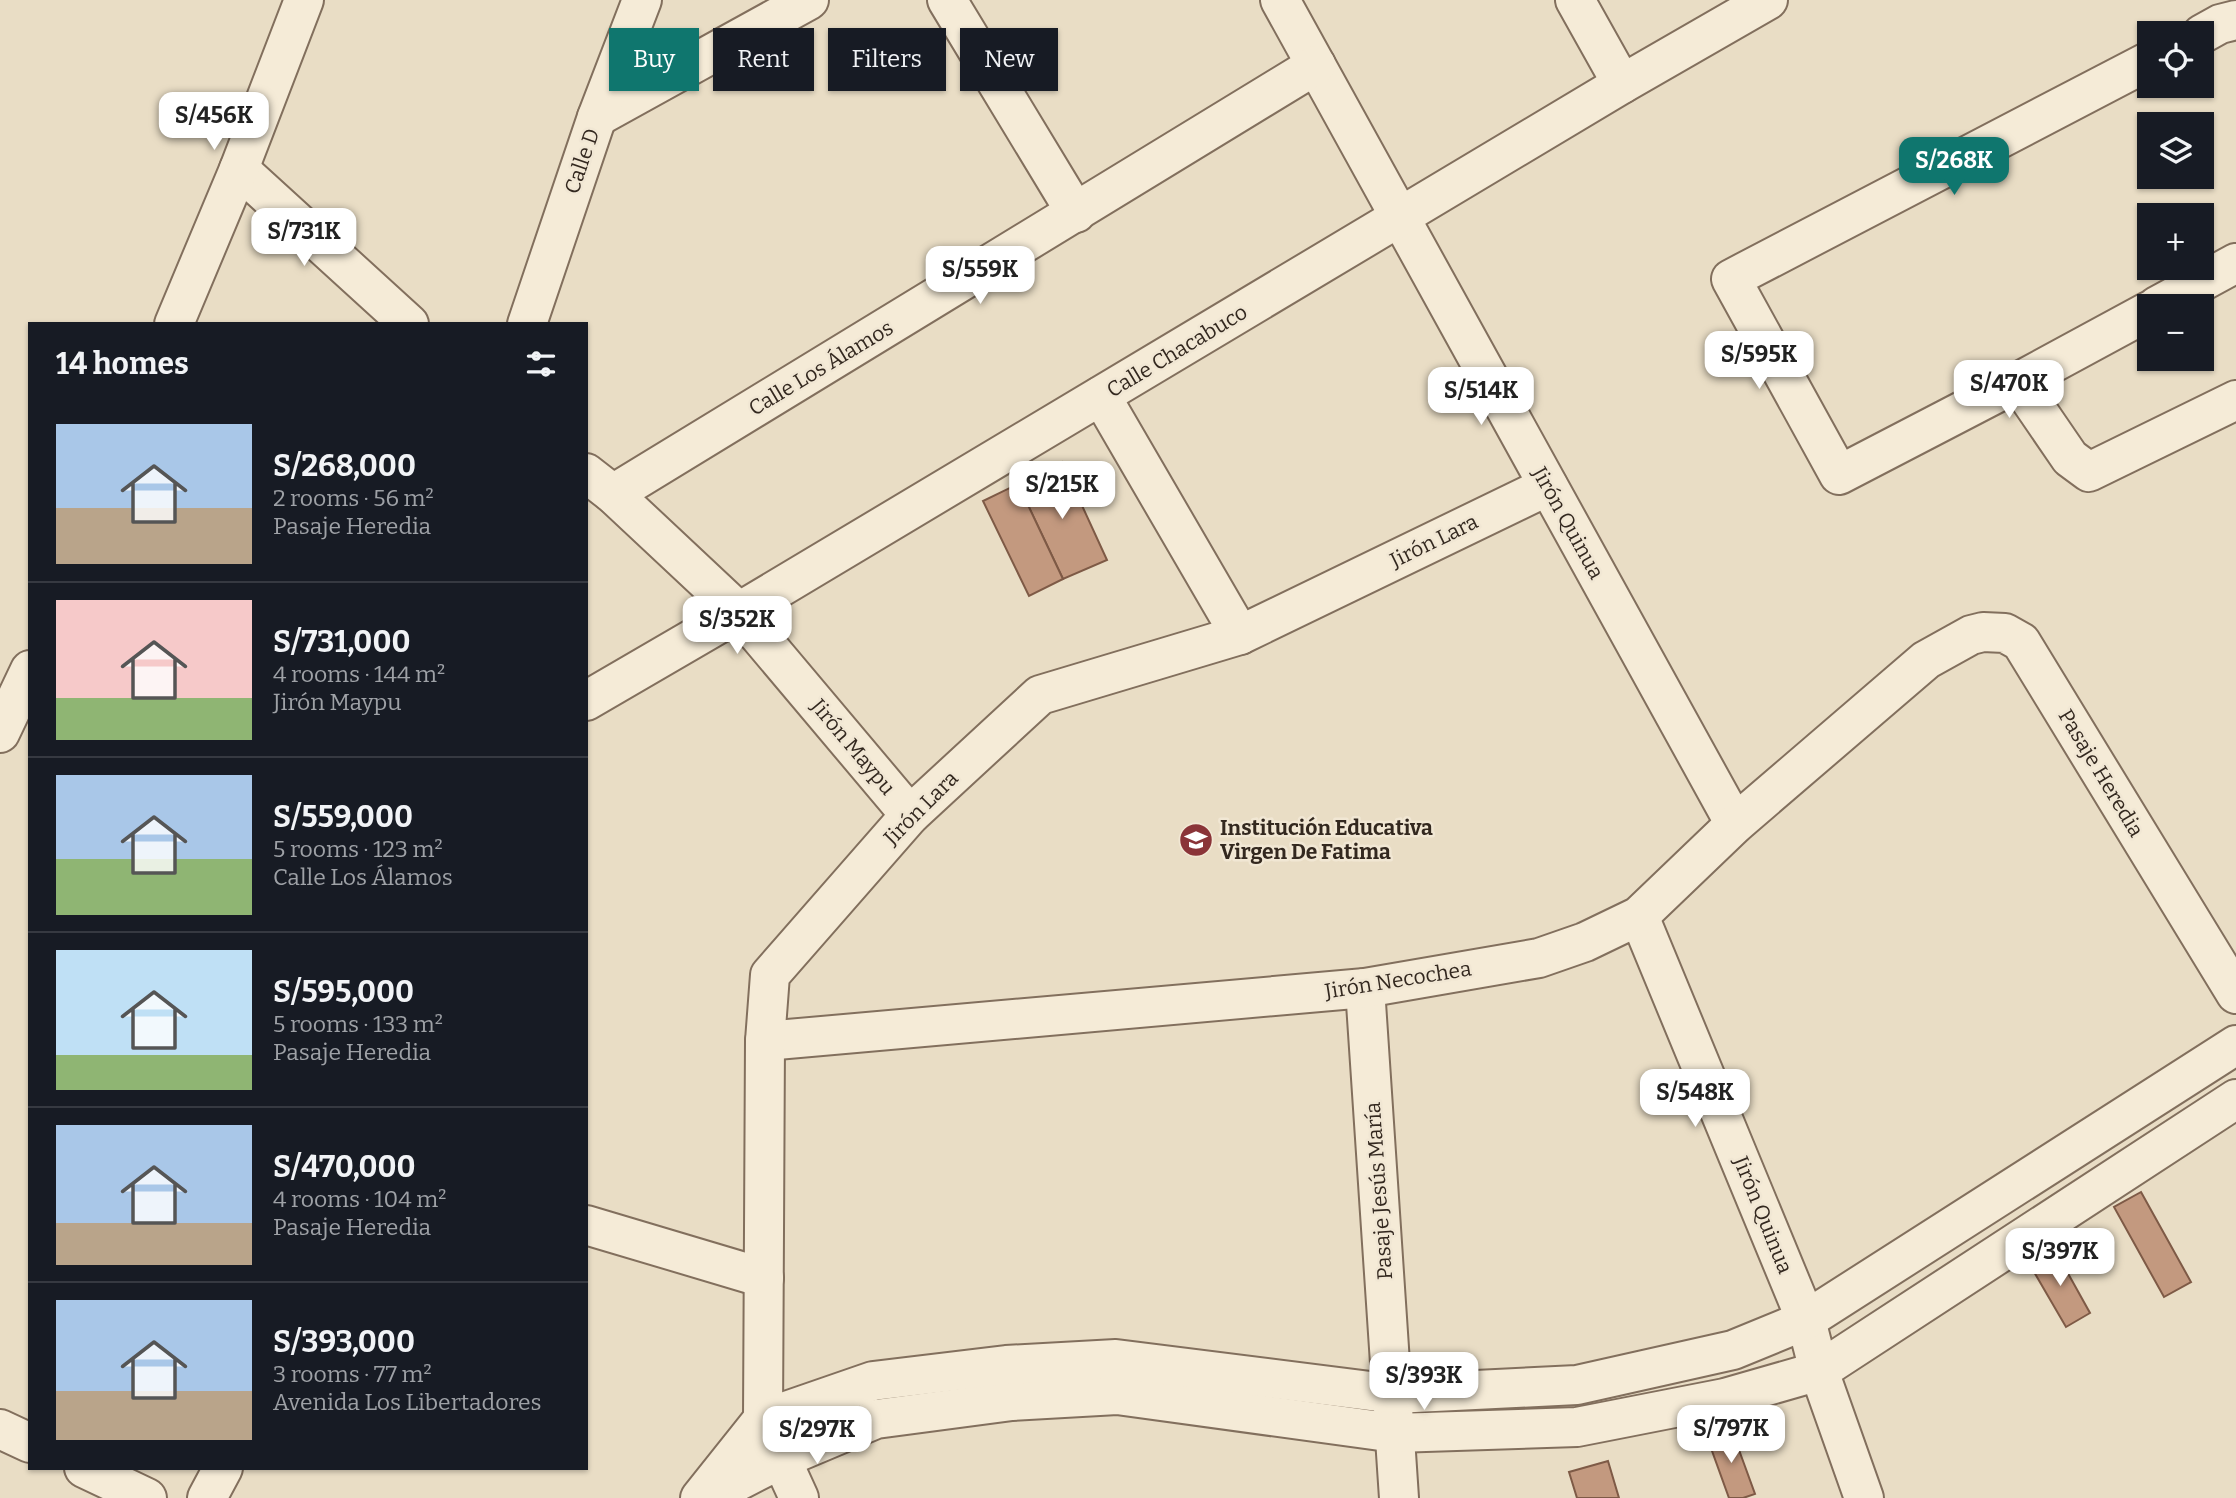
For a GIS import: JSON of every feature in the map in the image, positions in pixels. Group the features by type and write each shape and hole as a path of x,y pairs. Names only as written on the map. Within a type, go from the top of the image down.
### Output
{"street":[{"path":"175,322 239,169 304,0"},
{"name":"Calle D","path":"528,322 597,117 642,0"},
{"path":"597,117 810,0"},
{"path":"947,0 1076,213"},
{"name":"Jirón Quinua","path":"1280,0 1735,824"},
{"path":"1575,0 1622,84"},
{"name":"Calle Chacabuco","path":"588,700 1622,84 1768,0"},
{"path":"2214,27 2236,20"},
{"name":"Calle Los Álamos","path":"599,484 1076,213 1316,65"},
{"path":"2137,67 1731,279 1839,475 2137,318"},
{"path":"239,169 407,322"},
{"path":"2179,294 2236,263"},
{"path":"2018,382 2070,458 2089,472 2236,400"},
{"path":"1101,396 1240,635"},
{"name":"Jirón Maypu","path":"599,484 739,612 910,815"},
{"name":"Jirón Lara","path":"799,1498 763,1419 765,1041 770,975 910,815 1040,695 1240,635 1548,486"},
{"name":"Pasaje Heredia","path":"1926,660 1971,635 1983,632 2005,634 2021,642 2236,994"},
{"name":"Jirón Necochea","path":"765,1041 1365,988 1539,958 1585,942 1639,916 1735,824 1926,660"},
{"name":"Jirón Quinua","path":"1639,916 1806,1320 1819,1371"},
{"name":"Pasaje Jesús María","path":"1365,988 1399,1498"},
{"path":"699,1498 763,1419 873,1381 1006,1365 1116,1359 1394,1394 1577,1385 1733,1350 1806,1320 2236,1045"},
{"path":"705,1498 781,1460 876,1419 1012,1401 1117,1395 1395,1433 1577,1427 1725,1398 1819,1371 2236,1099"},
{"path":"588,1226 764,1278"},
{"path":"1819,1371 1864,1498"},
{"path":"0,1429 28,1442"},
{"path":"88,1470 147,1498"},
{"path":"208,1498 222,1470"}],"building":[{"path":"1062,462 1107,560 1063,579 1018,484"},
{"path":"1018,484 1063,579 1029,596 983,501"},
{"path":"2141,1192 2191,1282 2164,1297 2114,1207"},
{"path":"2055,1250 2090,1313 2066,1327 2030,1265"},
{"path":"1731,1428 1755,1494 1743,1498 1729,1498 1707,1437"},
{"path":"1608,1461 1619,1498 1577,1498 1569,1472"}],"place":[{"name":"Institución Educativa Virgen De Fatima","path":"1196,840"}]}
